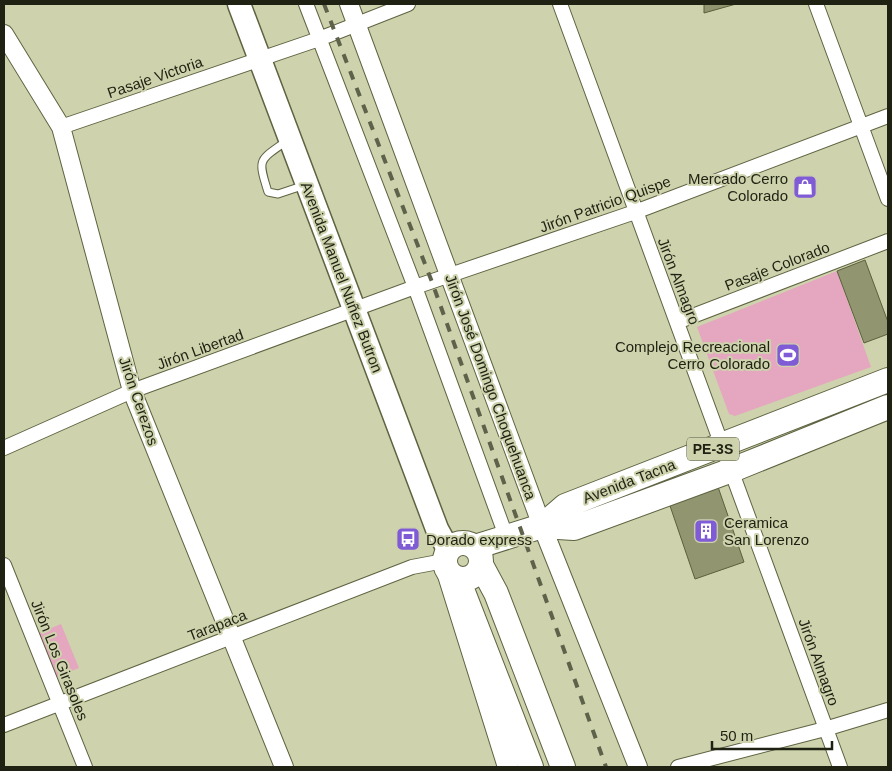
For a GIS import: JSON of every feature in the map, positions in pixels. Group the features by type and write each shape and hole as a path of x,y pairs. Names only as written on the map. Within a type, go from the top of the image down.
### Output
{"highway":[{"name":"Avenida Tacna","path":"542,526 565,506 888,380"},
{"name":"Avenida Tacna","path":"478,556 506,536 542,526 574,528 732,470 888,407"},
{"path":"531,767 450,565 457,544 466,543 478,556 496,593 563,767"},
{"path":"450,565 468,579 477,574 478,556"}],"main road":[{"name":"Avenida Manuel Nuñez Butron","path":"239,4 450,565"},
{"path":"450,565 508,767"}],"street":[{"path":"306,4 415,287 506,536"},
{"name":"Jirón José Domingo Choquehuanca","path":"349,4 542,526 638,767"},
{"name":"Pasaje Victoria","path":"61,128 319,38 408,4"},
{"name":"Jirón Almagro","path":"560,4 840,767"},
{"path":"816,4 888,199"},
{"name":"Jirón Cerezos","path":"4,34 61,128 132,391 284,767"},
{"name":"Jirón Patricio Quispe","path":"415,287 635,212 888,116"},
{"name":"Pasaje Colorado","path":"677,322 888,241"},
{"name":"Jirón Libertad","path":"4,448 132,391 415,287"},
{"name":"Jirón Los Girasoles","path":"4,565 85,767"},
{"name":"Tarapaca","path":"4,724 412,567 450,565"},
{"path":"678,767 825,729 888,710"}],"lane":[{"path":"290,138 262,159 261,168 268,192 278,194 307,184"}],"shaded area":[{"name":"Complejo Recreacional Cerro Colorado","path":"837,271 871,367 735,416 729,414 697,327"},
{"path":"61,624 79,668 52,679 34,635"}],"building":[{"path":"704,4 736,4 704,13"},
{"path":"865,260 888,322 888,334 864,343 837,271"},
{"name":"Ceramica San Lorenzo","path":"717,484 744,562 695,579 668,500"}],"railway":[{"path":"324,4 432,282 606,767"}],"place":[{"name":"Mercado Cerro Colorado","path":"805,187"},
{"name":"Complejo Recreacional Cerro Colorado","path":"788,355"},
{"name":"Ceramica San Lorenzo","path":"706,531"},
{"name":"Dorado express","path":"408,539"}]}
